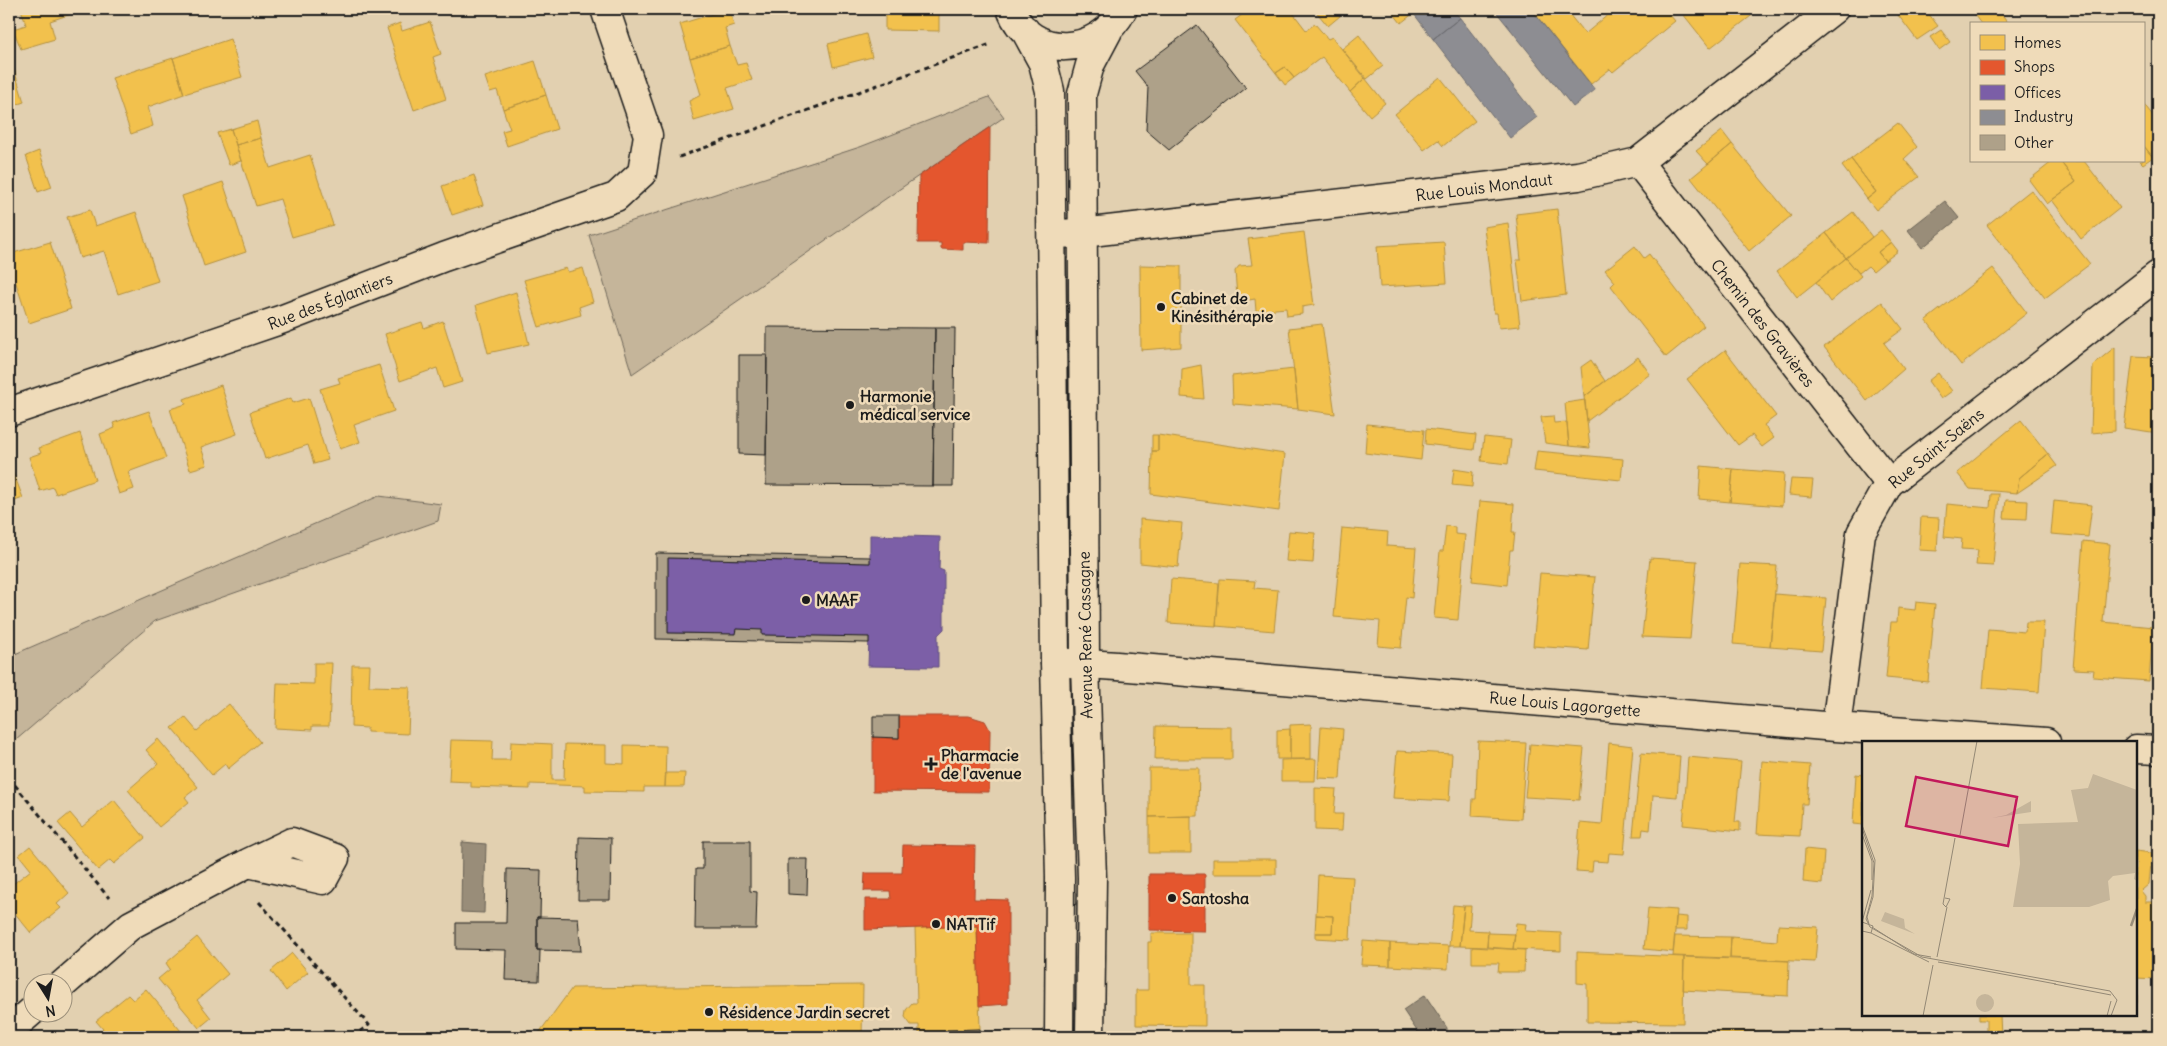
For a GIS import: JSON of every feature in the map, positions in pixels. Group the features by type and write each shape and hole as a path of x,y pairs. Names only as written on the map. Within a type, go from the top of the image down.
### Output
{"street":[{"path":"605,9 648,135 642,173"},
{"name":"Rue Louis Mondaut","path":"1082,233 1578,176 1638,162 1834,9"},
{"name":"Avenue René Cassagne","path":"1018,19 1040,41 1058,46 1076,46 1093,41 1116,20"},
{"name":"Avenue René Cassagne","path":"1018,19 1044,63 1050,91 1053,234 1055,662 1060,877 1059,1037"},
{"name":"Avenue René Cassagne","path":"1090,1037 1092,878 1085,664 1082,94 1090,65 1116,20"},
{"name":"Chemin des Gravières","path":"1638,162 1889,483"},
{"name":"Rue des Églantiers","path":"9,412 283,319 444,257 616,197 642,173"},
{"path":"1053,234 1082,233"},
{"name":"Rue Saint-Saëns","path":"1836,727 1861,533 1889,483 2158,275"},
{"name":"Rue Louis Lagorgette","path":"1055,662 1836,727 2032,741"},
{"path":"2137,749 2158,750"},
{"path":"72,976 131,925 240,867"},
{"path":"9,1031 22,1020"}],"path":[{"path":"642,173 970,52 1018,19"},
{"path":"9,778 131,925"},
{"path":"240,867 369,1025 352,1037"}],"shaded area":[{"path":"989,97 1004,117 632,374 589,235 860,147"},
{"path":"1945,201 1959,218 1922,248 1908,230"},
{"path":"379,496 441,504 438,521 155,621 9,746 9,652 15,654"},
{"path":"462,842 486,844 484,913 461,912"},
{"path":"1425,995 1447,1028 1447,1037 1421,1037 1403,1010"}],"building: Homes":[{"path":"21,9 86,9 50,21 55,39 21,49 13,29 26,25"},
{"path":"447,9 460,9 460,11 449,15"},
{"path":"729,9 734,25 725,28 730,46 690,58 680,24"},
{"path":"894,9 939,9 939,31 885,30 885,11"},
{"path":"1250,9 1290,9 1306,30 1315,24 1328,39 1332,37 1365,78 1350,92 1322,57 1294,78 1285,67 1276,73 1235,20"},
{"path":"1314,9 1334,9 1340,16 1328,26"},
{"path":"1390,9 1419,9 1401,23"},
{"path":"1531,9 1565,9 1585,34 1615,9 1665,9 1675,21 1613,72 1610,69 1591,84"},
{"path":"1679,9 1760,9 1710,48"},
{"path":"1905,9 1925,9 1938,26 1917,40 1898,15"},
{"path":"1970,9 1998,9 2008,22 1980,22"},
{"path":"430,22 441,54 433,57 446,99 414,110 387,28 400,23 402,31"},
{"path":"1941,30 1950,42 1939,50 1930,37"},
{"path":"866,34 872,57 833,67 828,44"},
{"path":"1359,35 1383,66 1367,79 1342,49"},
{"path":"230,39 242,77 184,94 173,58"},
{"path":"730,46 737,65 746,63 752,80 727,88 734,109 694,121 689,101 701,95 690,58"},
{"path":"173,58 184,94 148,107 153,126 131,134 112,78"},
{"path":"535,61 546,95 503,109 497,90 490,92 485,77"},
{"path":"1285,67 1294,78 1285,85 1276,73"},
{"path":"14,69 24,102 9,107 9,70"},
{"path":"1440,77 1475,121 1443,146 1438,140 1424,150 1395,114"},
{"path":"1365,78 1385,103 1370,116 1350,92"},
{"path":"546,95 557,129 507,146 502,131 510,129 503,109"},
{"path":"2144,104 2158,122 2158,164 2144,146"},
{"path":"257,121 261,138 236,145 231,129"},
{"path":"1898,123 1917,147 1904,159 1919,177 1876,210 1867,199 1876,192 1851,159"},
{"path":"231,129 241,161 229,165 217,133"},
{"path":"1722,131 1732,144 1708,164 1696,151"},
{"path":"261,138 270,168 310,155 333,225 292,237 280,199 256,206 236,145"},
{"path":"1732,144 1791,216 1749,251 1691,178"},
{"path":"2144,146 2153,157 2143,164 2141,162 2144,162"},
{"path":"39,151 52,187 38,192 26,156"},
{"path":"1851,159 1876,192 1867,199 1842,166"},
{"path":"2052,162 2061,162 2076,182 2047,204 2029,180"},
{"path":"2061,162 2085,162 2120,208 2081,239 2052,200 2076,182"},
{"path":"474,175 483,205 452,215 442,186"},
{"path":"223,182 246,252 204,266 182,196"},
{"path":"2031,190 2090,264 2045,298 1987,225"},
{"path":"1557,209 1566,295 1522,301 1517,260 1521,260 1516,214"},
{"path":"90,210 95,226 136,212 158,281 118,294 104,251 80,258 67,217"},
{"path":"1853,212 1872,237 1846,258 1826,233"},
{"path":"1508,223 1520,326 1499,328 1497,313 1494,313 1484,227"},
{"path":"1881,230 1891,242 1878,252 1885,261 1873,271 1868,266 1859,273 1846,258"},
{"path":"1304,232 1314,305 1302,307 1302,314 1287,316 1286,308 1256,311 1255,299 1243,301 1237,297 1235,271 1239,266 1252,265 1248,239"},
{"path":"1826,233 1846,258 1797,297 1777,271"},
{"path":"50,242 71,309 29,323 15,280 9,282 9,249 10,254"},
{"path":"1444,242 1447,283 1380,287 1377,246"},
{"path":"1891,242 1898,251 1885,261 1878,252"},
{"path":"1635,246 1644,258 1649,254 1704,326 1666,357 1611,286 1615,282 1605,270"},
{"path":"1846,258 1861,276 1830,302 1816,282"},
{"name":"Cabinet de Kinésithérapie","path":"1140,265 1181,266 1181,347 1141,350"},
{"path":"566,268 568,272 583,268 593,302 579,307 581,315 539,327 524,280"},
{"path":"1993,268 2027,313 1961,365 1926,320"},
{"path":"516,292 529,344 488,353 476,305"},
{"path":"1882,302 1903,329 1884,343 1904,369 1867,401 1824,347"},
{"path":"443,321 462,382 443,388 437,368 400,381 385,334 422,322 424,328"},
{"path":"1322,324 1335,414 1298,409 1289,328"},
{"path":"2115,347 2115,431 2091,433 2093,365"},
{"path":"1725,350 1776,416 1764,425 1774,438 1762,447 1752,435 1738,445 1687,379"},
{"path":"2133,356 2154,357 2153,365 2158,366 2158,433 2124,428"},
{"path":"1638,357 1650,374 1587,421 1584,397"},
{"path":"2154,357 2158,358 2158,366 2153,365"},
{"path":"1591,360 1605,381 1584,397 1581,367"},
{"path":"379,365 394,411 354,425 360,442 340,449 320,389 340,383 338,378"},
{"path":"1201,365 1204,399 1181,397 1182,369"},
{"path":"1294,369 1298,409 1233,404 1232,376"},
{"path":"1938,373 1952,391 1941,399 1928,381"},
{"path":"221,385 237,434 201,447 207,465 190,470 170,409 186,404 184,399"},
{"path":"291,398 293,403 309,398 328,460 314,464 308,445 265,459 250,412"},
{"path":"1585,400 1590,448 1569,446 1565,403"},
{"path":"149,411 166,458 128,472 134,489 119,494 100,434 115,428 113,423"},
{"path":"1553,416 1554,423 1567,422 1569,446 1545,443 1541,417"},
{"path":"2021,420 2048,454 2019,478 2017,493 1970,489 1957,473"},
{"path":"1367,424 1424,430 1421,460 1365,453"},
{"path":"1426,429 1476,435 1474,450 1425,444"},
{"path":"80,433 95,480 56,494 53,487 40,491 29,457 41,453 39,448"},
{"path":"1152,435 1158,435 1158,451 1152,451"},
{"path":"1158,435 1285,454 1279,511 1151,494 1152,451 1158,451"},
{"path":"1484,437 1511,440 1508,464 1481,461"},
{"path":"1537,451 1623,459 1621,480 1534,471"},
{"path":"2048,454 2057,466 2017,493 2019,478"},
{"path":"9,465 23,498 9,503"},
{"path":"1701,466 1733,469 1730,502 1699,499"},
{"path":"2158,467 2158,505 2155,504"},
{"path":"1454,469 1473,472 1472,487 1452,485"},
{"path":"1733,469 1784,473 1782,506 1730,502"},
{"path":"1791,479 1813,480 1811,497 1789,495"},
{"path":"1991,494 1999,494 1993,566 1976,565 1978,550 1961,549 1962,539 1944,537 1947,504 1990,508"},
{"path":"2006,500 2028,501 2027,519 2004,518"},
{"path":"1480,501 1514,504 1512,532 1515,532 1513,550 1510,550 1507,585 1472,581"},
{"path":"2054,501 2092,505 2088,537 2051,534"},
{"path":"1921,517 1939,518 1937,551 1919,550"},
{"path":"1140,519 1182,523 1178,567 1140,563"},
{"path":"1446,526 1455,527 1455,534 1465,535 1458,620 1434,618 1440,551 1443,551"},
{"path":"1342,528 1388,532 1387,546 1416,548 1412,598 1406,597 1401,648 1378,646 1380,621 1334,617"},
{"path":"1289,531 1315,533 1313,563 1286,561"},
{"path":"2083,541 2110,544 2103,622 2153,627 2149,681 2093,677 2094,670 2073,669"},
{"path":"1650,558 1697,561 1690,639 1642,637"},
{"path":"1740,564 1777,566 1770,647 1733,644"},
{"path":"1540,573 1595,577 1588,650 1533,646"},
{"path":"1171,579 1219,583 1216,626 1168,623"},
{"path":"1220,579 1255,581 1254,588 1278,590 1274,631 1216,626"},
{"path":"1775,594 1826,598 1821,651 1770,647"},
{"path":"1916,602 1935,604 1928,682 1886,678 1891,622 1897,622 1898,608 1915,610"},
{"path":"2026,622 2044,622 2039,692 1983,688 1988,629 2025,632"},
{"path":"314,663 332,663 329,726 312,726 312,730 275,728 277,683 314,684"},
{"path":"352,665 370,665 369,686 410,687 408,734 367,732 367,728 351,727"},
{"path":"229,704 260,742 228,769 225,764 212,775 172,728 185,717 197,731"},
{"path":"1311,724 1311,759 1290,759 1290,725"},
{"path":"1156,726 1232,727 1232,759 1155,759"},
{"path":"1321,727 1343,729 1340,779 1318,778"},
{"path":"1290,729 1290,759 1277,759 1277,730"},
{"path":"158,739 198,787 185,797 189,802 159,827 128,790 158,764 146,750"},
{"path":"451,740 493,741 492,760 510,760 511,742 552,744 552,780 564,780 565,744 606,745 606,763 624,764 624,745 666,746 665,787 644,787 644,792 585,791 585,786 530,784 530,789 471,787 471,782 449,781"},
{"path":"1478,741 1526,743 1521,819 1472,816 1473,799 1476,799"},
{"path":"1609,743 1633,746 1624,854 1609,853 1608,862 1593,861 1592,872 1576,871 1580,823 1602,825"},
{"path":"1530,744 1584,748 1579,800 1525,797"},
{"path":"1397,751 1452,754 1449,801 1393,798"},
{"path":"1641,753 1680,756 1677,797 1653,795 1650,830 1643,829 1642,836 1633,836"},
{"path":"1688,757 1741,762 1735,822 1740,822 1740,831 1683,825"},
{"path":"1316,759 1315,781 1281,781 1281,760"},
{"path":"1762,761 1810,765 1807,804 1802,804 1800,836 1757,834"},
{"path":"1149,768 1199,768 1198,816 1149,817"},
{"path":"666,773 685,773 684,787 665,787"},
{"path":"1856,774 1862,775 1862,825 1853,824"},
{"path":"1315,788 1336,789 1334,814 1343,814 1342,831 1315,830"},
{"path":"114,800 145,838 114,864 110,860 98,870 58,823 70,813 82,827"},
{"path":"1191,816 1191,853 1149,853 1149,817"},
{"path":"30,846 69,893 57,904 61,908 31,933 9,906 9,887 31,870 19,855"},
{"path":"1805,849 1824,851 1822,884 1803,882"},
{"path":"2137,851 2152,853 2149,884 2141,891 2145,896 2145,902 2158,902 2158,966 2156,979 2137,978"},
{"path":"1213,859 1276,859 1276,874 1213,874"},
{"path":"1318,875 1353,877 1350,940 1315,938 1315,933 1332,933 1333,916 1316,915"},
{"path":"1453,905 1464,906 1460,946 1449,946"},
{"path":"1464,906 1471,906 1469,930 1488,931 1487,947 1460,946"},
{"path":"1648,908 1677,910 1673,952 1644,949"},
{"path":"1316,915 1333,916 1332,933 1315,933"},
{"path":"1676,916 1687,917 1687,930 1675,930"},
{"path":"1516,923 1526,924 1525,931 1561,933 1561,951 1513,949"},
{"path":"1778,925 1818,927 1815,962 1730,958 1731,937 1777,941"},
{"path":"977,926 980,1029 947,1030 947,1037 919,1037 919,1025 911,1025 905,1017 906,1010 912,1003 917,1003 915,928"},
{"path":"1151,933 1191,933 1191,985 1205,985 1205,1026 1136,1025 1136,990 1148,990 1148,942 1151,942"},
{"path":"1488,933 1515,934 1513,949 1487,947"},
{"path":"1675,936 1731,937 1730,958 1673,956"},
{"path":"197,937 228,974 197,1000 211,1018 199,1028 158,979 170,969 166,963"},
{"path":"1363,941 1390,943 1390,966 1361,965"},
{"path":"1390,943 1449,946 1448,969 1390,966"},
{"path":"1472,947 1525,950 1524,972 1498,972 1499,963 1472,963"},
{"path":"1577,952 1684,957 1683,1023 1587,1022 1587,984 1577,983"},
{"path":"292,953 308,972 286,991 271,971"},
{"path":"1684,957 1789,961 1788,996 1683,990"},
{"name":"Résidence Jardin secret","path":"863,985 862,1037 536,1037 572,988"},
{"path":"146,989 186,1037 163,1037 159,1032 152,1037 110,1037 96,1021 128,995 133,1000"},
{"path":"1979,1016 2000,1016 2001,1037 1986,1037 1986,1020 1979,1020"},
{"path":"1710,1031 1788,1031 1788,1037 1710,1037"},
{"path":"83,1032 88,1037 77,1037"}],"building: Shops":[{"path":"990,127 989,243 963,242 963,250 941,249 941,243 918,243 919,176"},
{"name":"Pharmacie de l'avenue","path":"899,716 969,716 985,721 990,730 989,792 873,791 873,737 899,738"},
{"name":"NAT'Tif","path":"903,845 975,846 974,899 1008,900 1008,1004 979,1006 977,926 865,930 865,899 891,899 890,891 864,891 865,873 902,873"},
{"path":"1149,874 1205,874 1205,931 1149,930"}],"building: Offices":[{"name":"MAAF","path":"870,535 940,537 939,569 944,571 944,629 938,635 938,667 868,666 869,637 762,635 762,630 736,629 735,634 668,633 668,558 870,563"}],"building: Industry":[{"path":"1419,9 1452,9 1460,18 1433,39 1414,14"},
{"path":"1494,9 1531,9 1595,90 1573,107"},
{"path":"1460,18 1537,117 1510,138 1433,39"}],"building: Other":[{"path":"1197,25 1246,88 1169,150 1146,130 1148,87 1135,71"},
{"name":"Harmonie médical service","path":"767,327 935,328 933,486 766,485"},
{"path":"935,328 955,328 953,486 933,486"},
{"path":"739,355 767,355 766,455 739,454"},
{"path":"656,553 870,557 870,563 668,558 668,633 735,634 736,629 762,630 762,635 869,637 869,643 656,639"},
{"path":"873,716 899,716 899,738 873,737"},
{"path":"579,837 611,838 610,900 578,900"},
{"path":"703,841 750,841 750,891 757,892 756,929 695,929 696,869 703,869"},
{"path":"788,859 808,859 807,895 788,894"},
{"path":"507,869 541,870 540,917 537,917 537,950 540,950 539,981 505,980 506,950 456,949 456,923 506,923"},
{"path":"537,917 578,918 581,951 537,950"},
{"path":"980,1029 981,1037 947,1037 947,1030"}],"place":[{"name":"Cabinet de Kinésithérapie","path":"1161,307"},
{"name":"Harmonie médical service","path":"850,405"},
{"name":"MAAF","path":"806,600"},
{"name":"Pharmacie de l'avenue","path":"931,764"},
{"name":"Santosha","path":"1172,898"},
{"name":"NAT'Tif","path":"936,924"},
{"name":"Résidence Jardin secret","path":"709,1012"}]}
